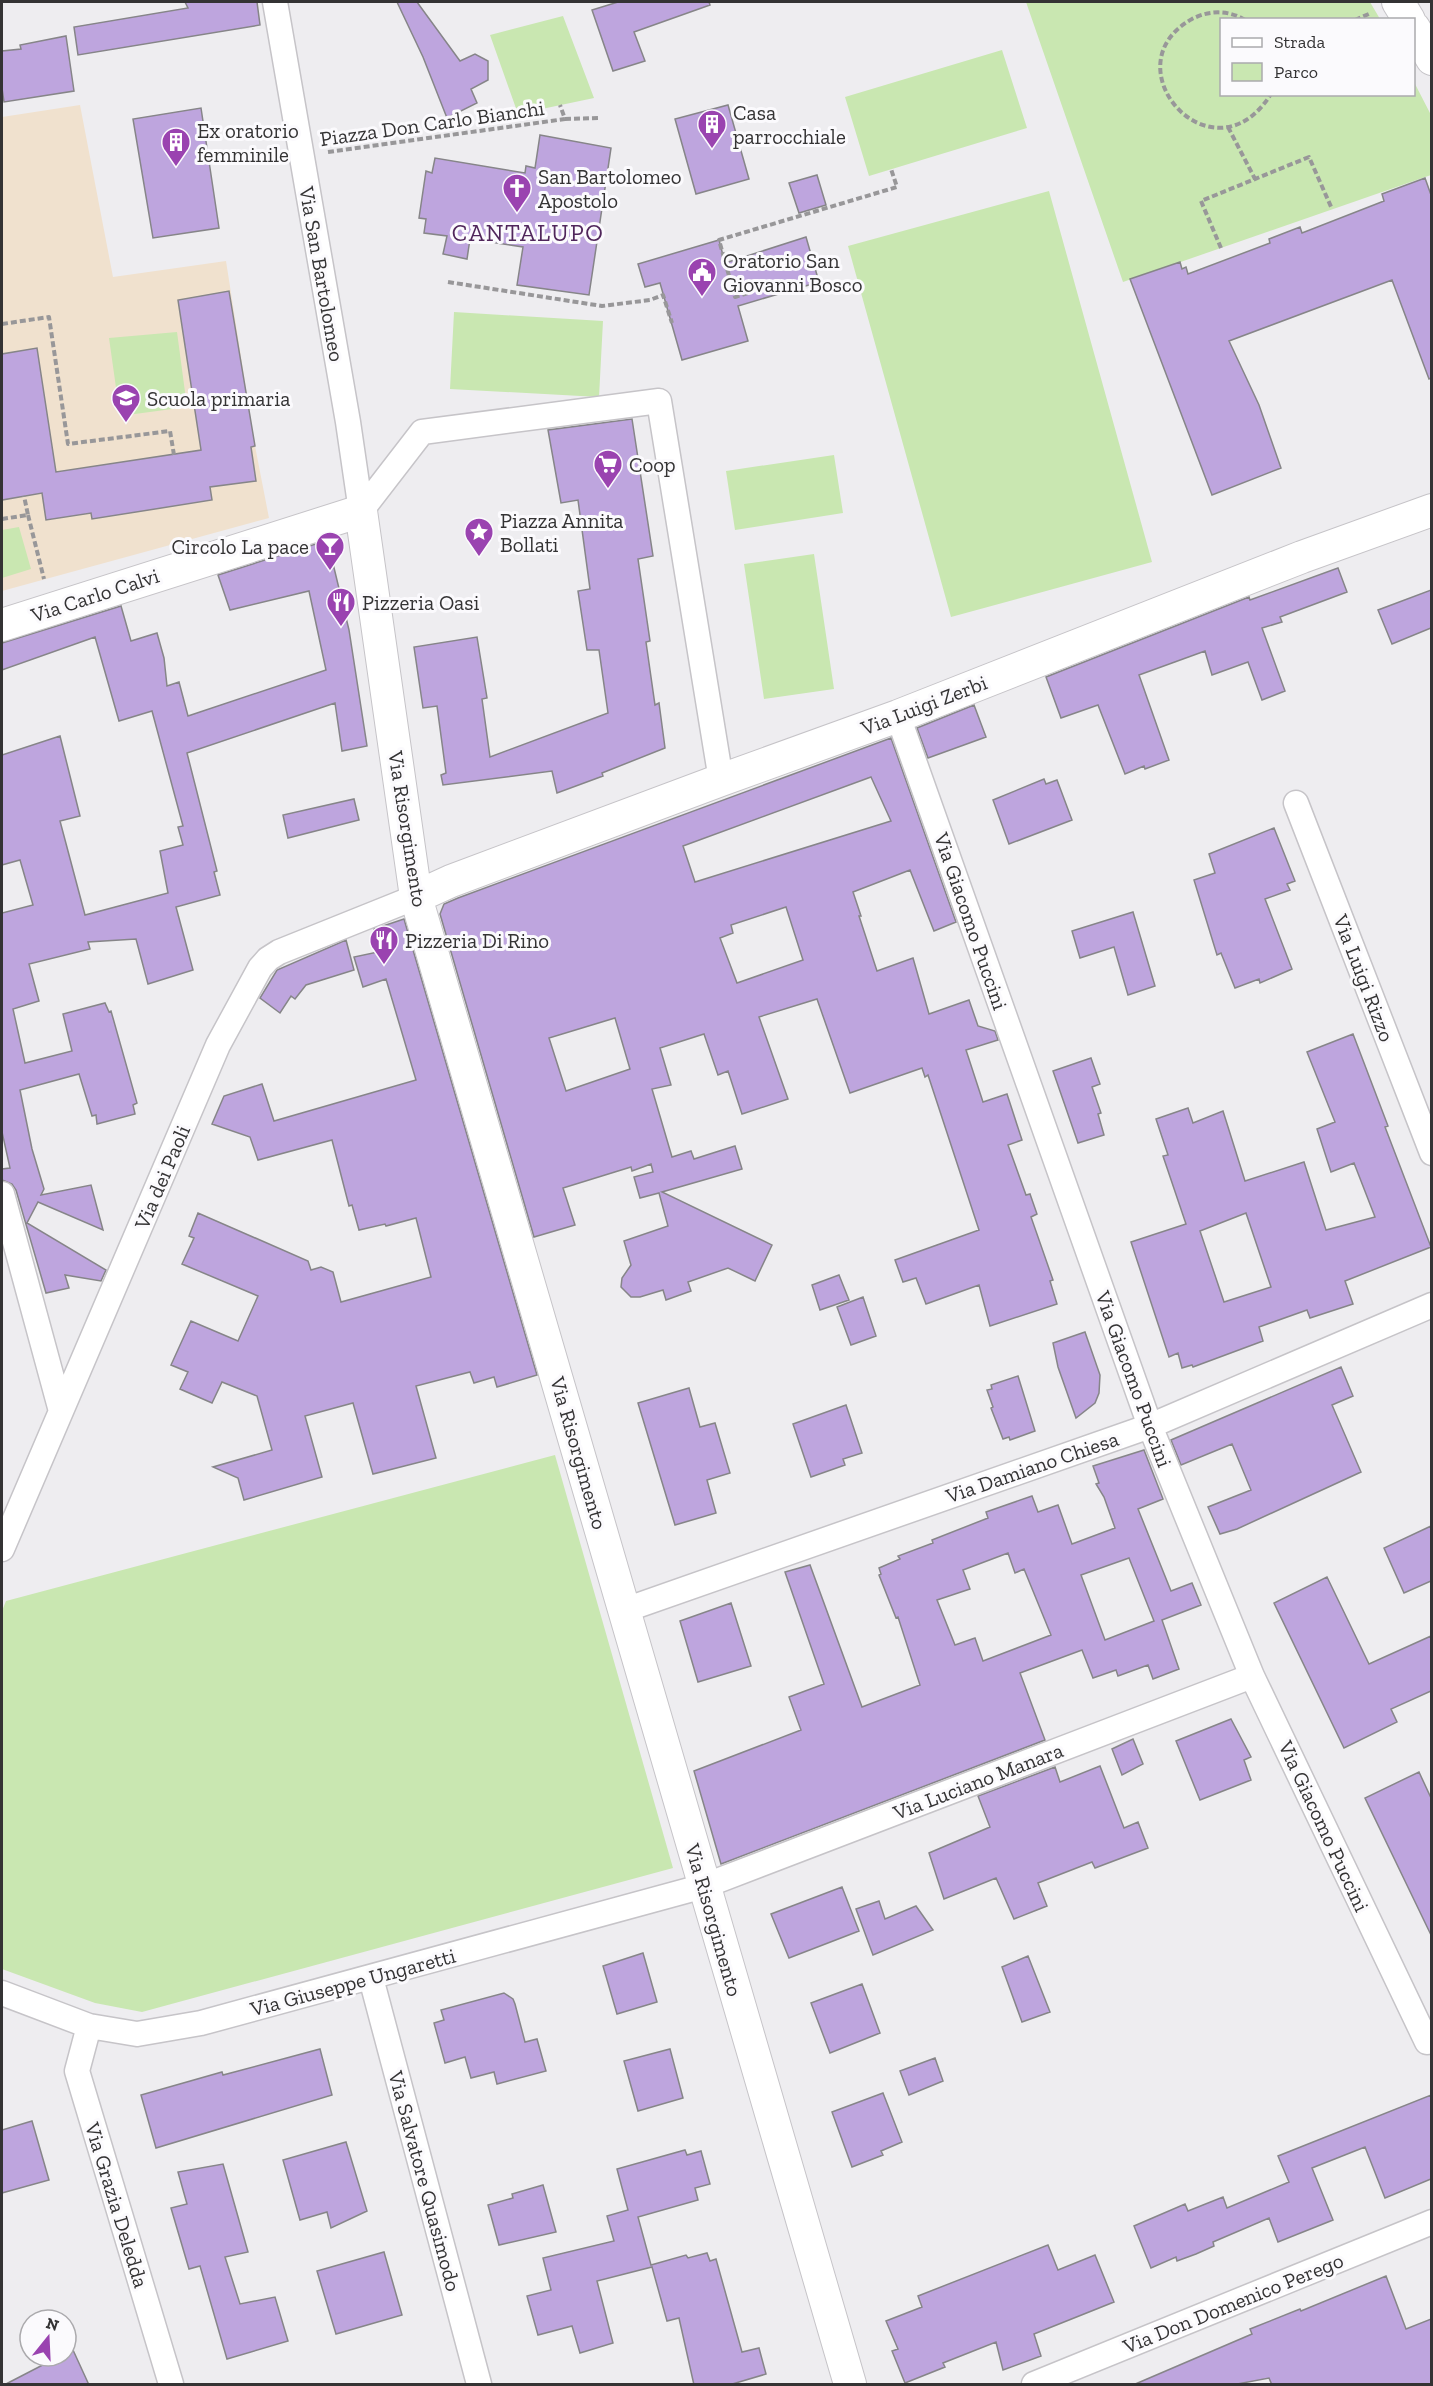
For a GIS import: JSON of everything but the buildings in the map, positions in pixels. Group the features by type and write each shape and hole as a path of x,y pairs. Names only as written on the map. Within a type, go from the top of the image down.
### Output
{"street":[{"name":"Via San Bartolomeo","path":"275,2 348,422 360,511"},
{"path":"1398,2 1408,18"},
{"path":"1415,31 1431,59"},
{"path":"360,511 422,432 659,401 721,780"},
{"name":"Via Luigi Zerbi","path":"416,897 462,877 898,716 1291,561 1431,510"},
{"name":"Via Carlo Calvi","path":"2,625 360,511"},
{"name":"Via Risorgimento","path":"360,511 416,897 850,2385"},
{"name":"Via Giacomo Puccini","path":"898,716 1149,1426 1252,1676 1425,2027"},
{"name":"Via Luigi Rizzo","path":"1296,803 1431,1153"},
{"name":"Via dei Paoli","path":"2,1549 218,1045 260,968 279,952 416,897"},
{"path":"2,1194 61,1411"},
{"name":"Via Damiano Chiesa","path":"625,1610 1149,1426 1431,1305"},
{"name":"Via Luciano Manara","path":"704,1886 1252,1676"},
{"name":"Via Giuseppe Ungaretti","path":"2,1993 90,2026 137,2034 201,2023 704,1886"},
{"name":"Via Salvatore Quasimodo","path":"371,1978 479,2385"},
{"name":"Via Grazia Deledda","path":"90,2026 77,2071 171,2385"},
{"name":"Via Don Domenico Perego","path":"1034,2385 1431,2222"}],"path":[{"path":"1242,18 1218,12 1200,15 1183,24 1170,38 1162,55 1161,74 1165,93 1176,109 1191,120 1209,127 1228,127 1246,121 1262,109 1269,96"},
{"name":"Piazza Don Carlo Bianchi","path":"560,105 566,119"},
{"name":"Piazza Don Carlo Bianchi","path":"302,156 566,119 598,118"},
{"path":"1228,127 1255,179"},
{"path":"1221,248 1202,201 1310,157 1332,209"},
{"path":"748,293 735,297 719,240 897,187 891,169"},
{"path":"448,282 602,306 650,300 663,296 672,323"},
{"path":"2,324 49,317 68,444 170,431 174,455"},
{"path":"24,496 45,580"},
{"path":"2,519 28,515"}],"shaded area":[{"name":"Scuola primaria","path":"80,105 113,277 226,261 255,446 269,518 2,591 2,117"}],"green space":[{"path":"1026,2 1370,2 1379,18 1220,18 1220,96 1415,96 1415,84 1431,115 1431,175 1123,282"},
{"path":"563,16 594,98 518,114 490,35"},
{"path":"1002,50 1027,128 869,176 845,97"},
{"path":"1049,191 1152,562 951,617 848,246"},
{"path":"454,312 603,321 599,397 450,389"},
{"path":"177,332 187,407 120,416 109,338"},
{"path":"834,455 843,513 735,530 726,471"},
{"path":"19,527 31,569 2,578 2,530"},
{"path":"814,554 834,689 764,699 744,564"},
{"path":"555,1455 673,1868 142,2012 95,2003 2,1969 2,1611 6,1601"}],"place":[{"name":"Casa parrocchiale","path":"712,150"},
{"name":"Ex oratorio femminile","path":"176,168"},
{"name":"San Bartolomeo Apostolo","path":"517,214"},
{"name":"Oratorio San Giovanni Bosco","path":"702,298"},
{"name":"Scuola primaria","path":"126,424"},
{"name":"Coop","path":"608,490"},
{"name":"Piazza Annita Bollati","path":"479,558"},
{"name":"Circolo La pace","path":"330,572"},
{"name":"Pizzeria Oasi","path":"341,628"},
{"name":"Pizzeria Di Rino","path":"384,966"}],"district":[{"name":"CANTALUPO","path":"528,232"}]}
